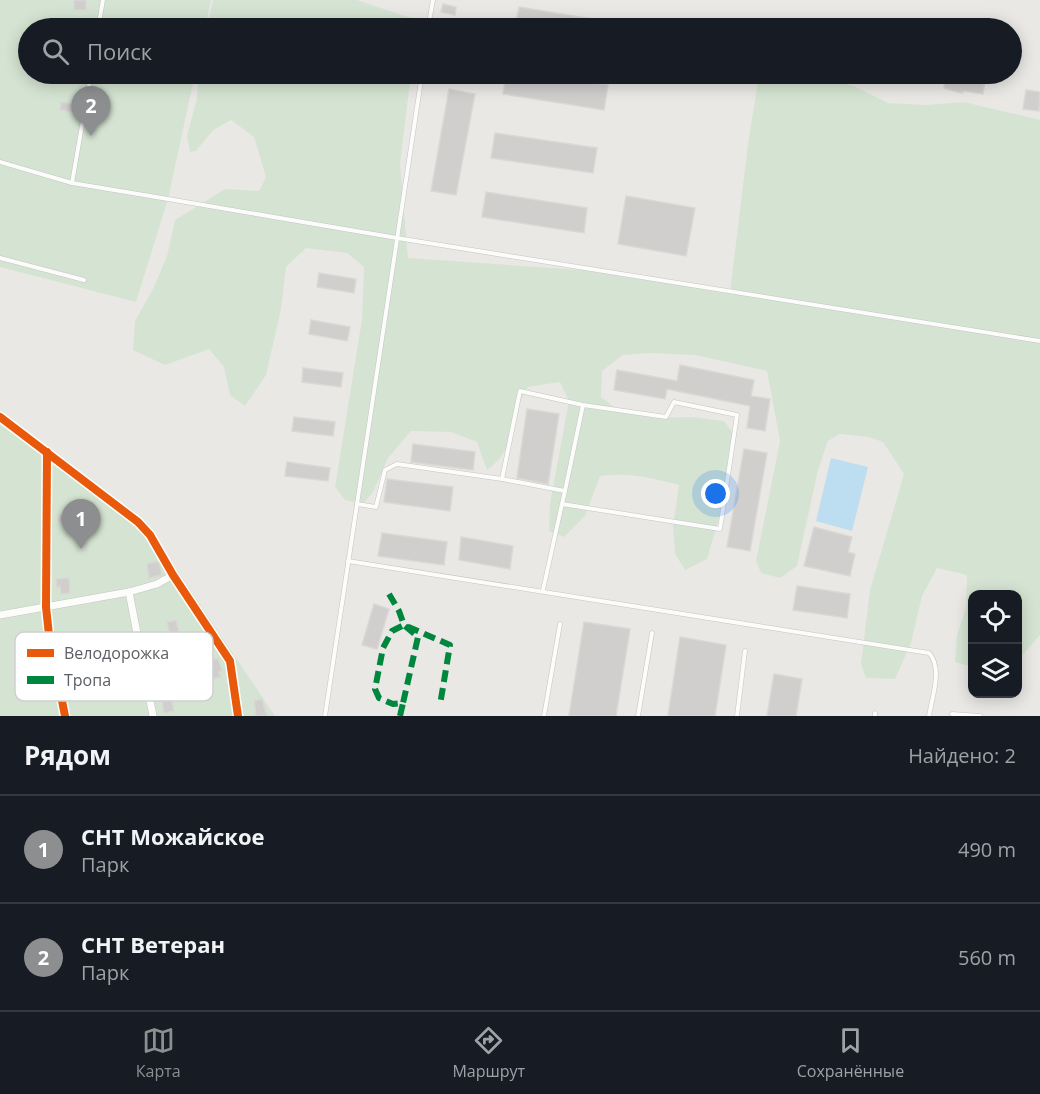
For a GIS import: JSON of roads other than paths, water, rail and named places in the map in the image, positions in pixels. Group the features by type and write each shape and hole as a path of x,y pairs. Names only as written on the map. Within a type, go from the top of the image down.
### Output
{"street":[{"path":"0,417 138,522 150,534 173,575 211,632"},
{"path":"47,452 46,607 49,632"},
{"path":"0,615 129,592 157,584 173,575"},
{"path":"129,592 137,632"},
{"path":"213,635 230,661 238,716"},
{"path":"62,701 65,716"},
{"path":"150,701 153,716"}],"lane":[{"path":"100,18 103,0"},
{"path":"430,18 433,0"},
{"path":"72,183 89,84"},
{"path":"325,716 420,84"},
{"path":"0,162 72,183 397,238 1040,341"},
{"path":"0,258 84,280"},
{"path":"502,478 520,391 583,405 666,417 674,402 737,415 720,529 562,504"},
{"path":"543,590 583,405"},
{"path":"357,504 376,507 385,470 397,464 502,478 565,491"},
{"path":"348,561 543,590 928,653 935,660 936,669 929,716"},
{"path":"544,716 560,624"},
{"path":"638,716 652,633"},
{"path":"737,716 745,651"},
{"path":"952,714 980,716"}],"water":[{"path":"831,458 868,467 852,531 816,521"}],"place":[{"name":"СНТ Ветеран","path":"91,136"},
{"name":"СНТ Можайское","path":"81,549"}]}
